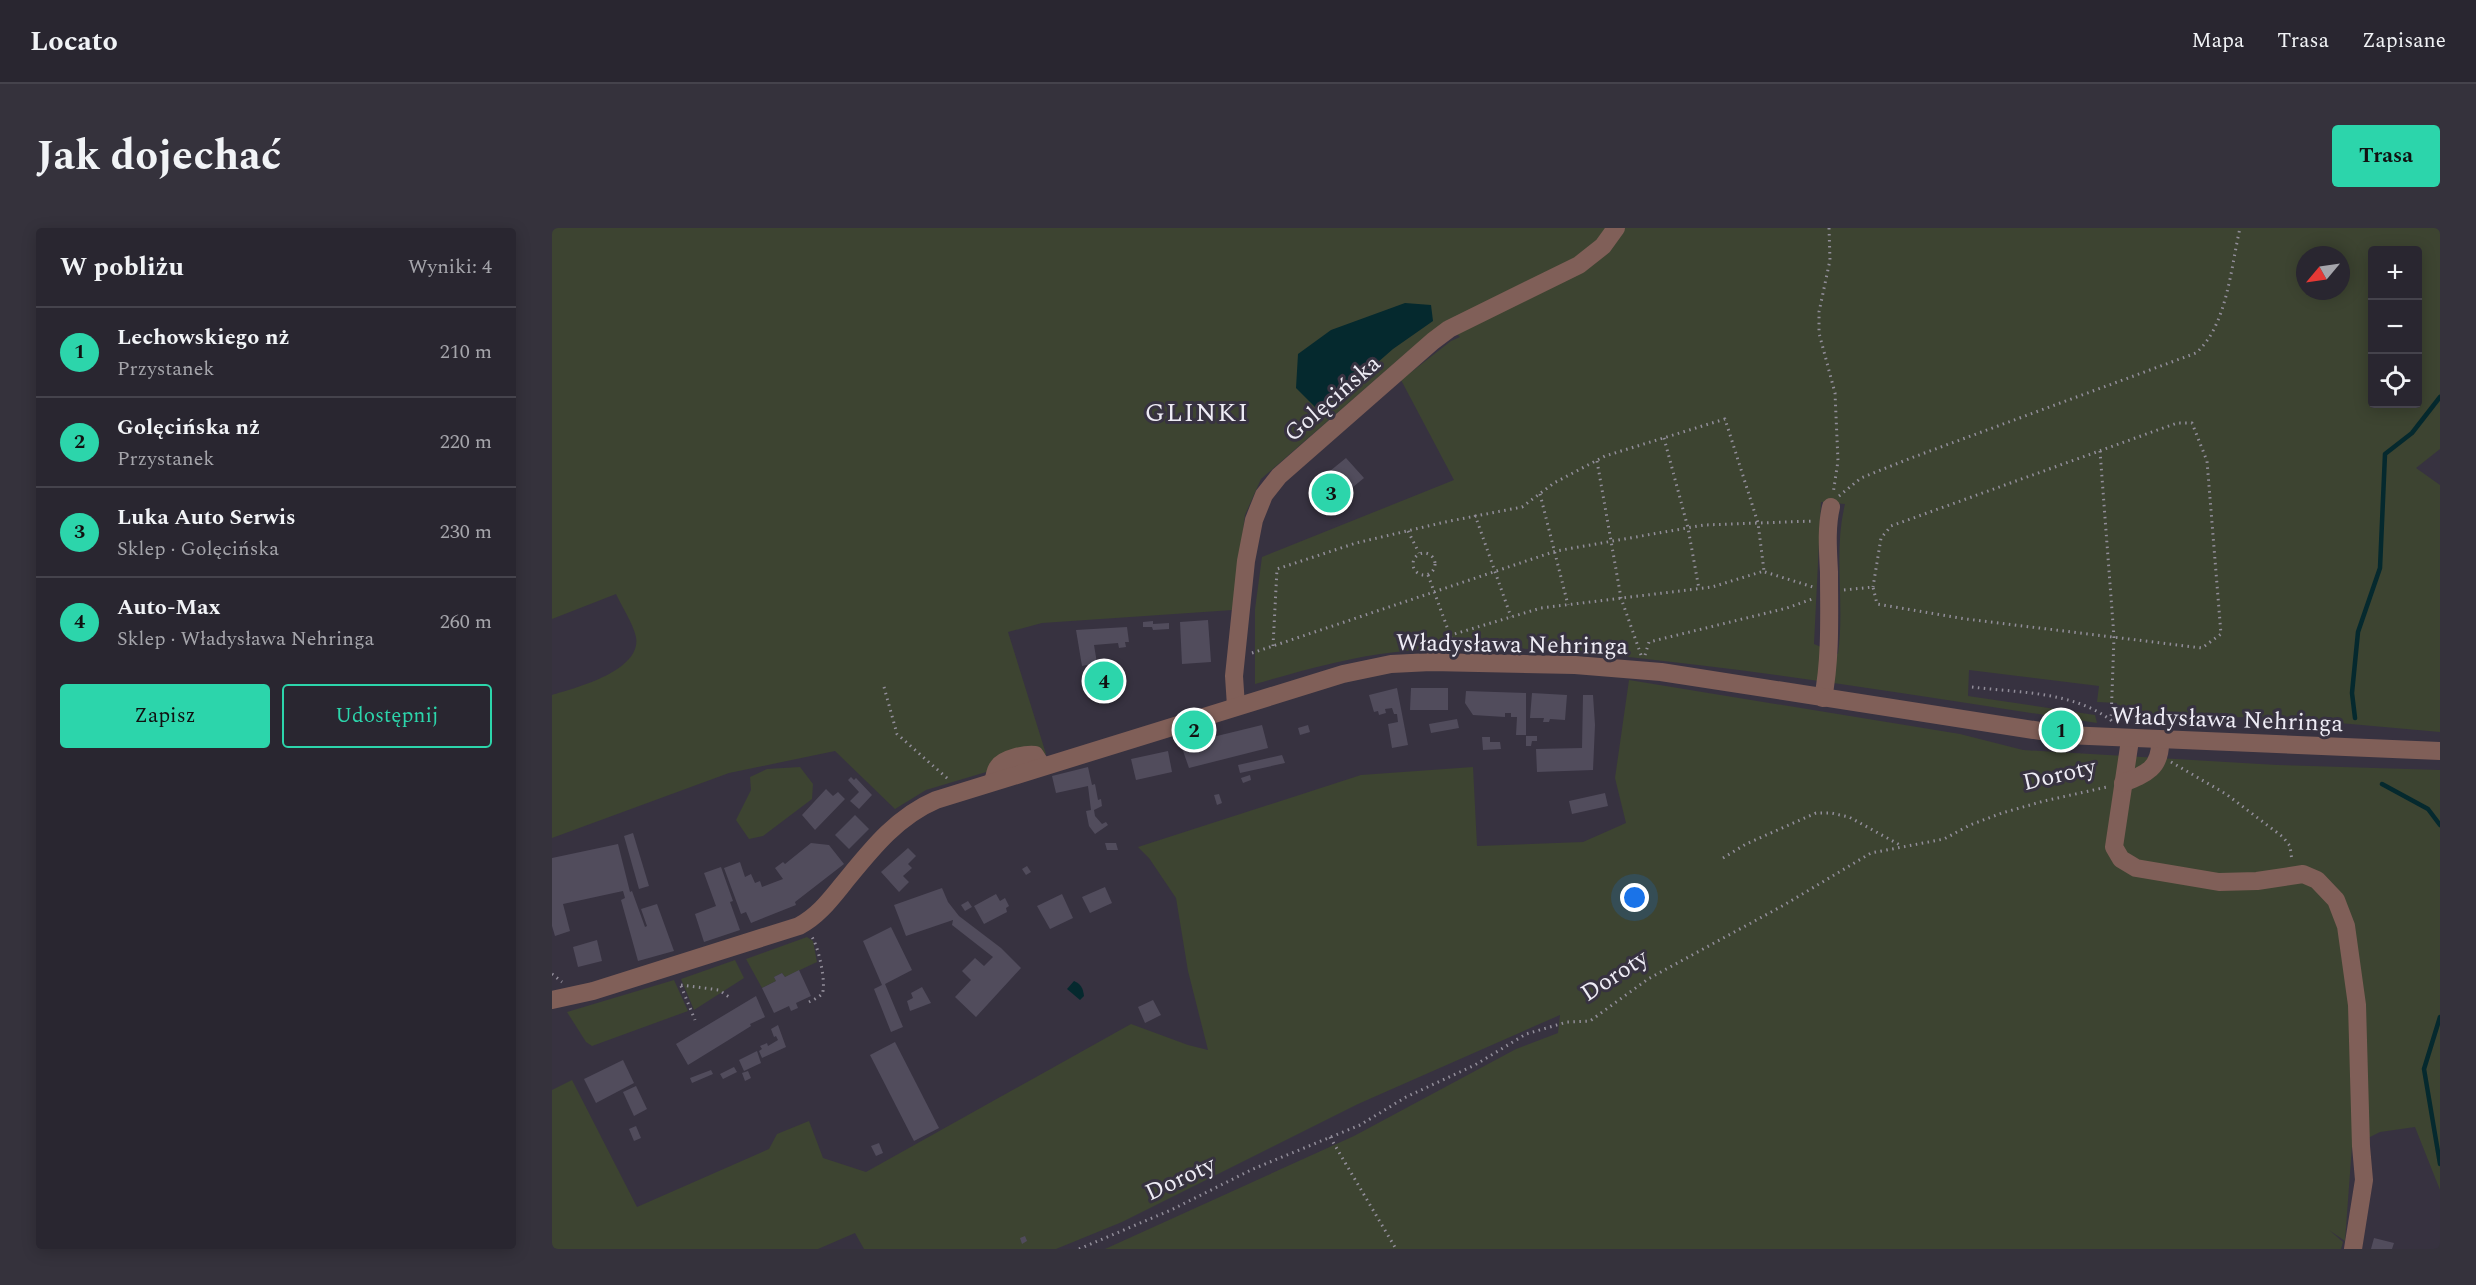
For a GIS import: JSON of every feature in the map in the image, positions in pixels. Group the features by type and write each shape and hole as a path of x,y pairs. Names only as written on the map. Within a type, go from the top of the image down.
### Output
{"street":[{"name":"Golęcińska","path":"1236,706 1234,692 1246,561 1254,520 1264,495 1280,476 1433,341 1449,329 1579,265 1603,246 1616,228"},
{"path":"1823,698 1835,592 1830,514"},
{"name":"Władysława Nehringa","path":"552,1000 593,992 797,928 819,912 899,822 922,806 993,781 1236,706 1351,672 1391,664 1431,662 1564,664 1628,669 2033,731 2130,740 2160,747 2440,751"},
{"path":"2130,740 2114,847 2121,859 2136,868 2219,882 2257,881 2303,874 2317,880 2336,900 2346,926 2357,1005 2364,1180 2353,1249"},
{"name":"Doroty","path":"2123,783 2141,776 2155,765 2160,747"}],"path":[{"path":"1829,228 1830,260 1819,312 1819,333 1835,393 1838,427 1838,461 1830,514"},
{"path":"1830,514 1838,497 1861,478 2196,353 2207,343 2220,315 2240,228"},
{"path":"1272,646 1277,569 1356,543 1475,515 1522,507 1554,483 1597,461 1725,418 1758,523 1764,572"},
{"path":"2177,423 2192,423 2207,461 2222,634 2202,648 1966,619 1877,604 1873,587 1881,538 1891,526 2100,451 2177,423"},
{"path":"1664,438 1688,528 1699,589"},
{"path":"2100,451 2114,637 2111,721"},
{"path":"1597,461 1621,598 1643,661 1649,642 1787,608 1835,592 1873,587"},
{"path":"1540,494 1569,605"},
{"path":"1237,658 1556,551 1704,525 1758,523 1830,514"},
{"path":"1475,515 1511,617"},
{"path":"1408,531 1419,554"},
{"path":"1419,554 1430,554 1435,560 1434,571 1428,575 1420,575 1415,570 1413,563 1419,554"},
{"path":"1452,635 1540,608 1712,587 1764,572 1835,592"},
{"path":"1428,575 1452,635 1456,652"},
{"path":"884,687 897,734 952,783 953,794"},
{"path":"1972,687 2072,699 2097,710 2121,727 2130,740"},
{"path":"2160,747 2283,837 2290,846 2294,875"},
{"name":"Doroty","path":"1079,1249 1171,1210 1263,1165 1360,1125 1406,1097 1475,1065 1526,1034 1567,1022 1590,1022 1648,979 1784,905 1871,853 1944,839 1970,825 2002,813 2123,783"},
{"path":"1723,858 1746,844 1816,813 1831,813 1849,817 1901,846"},
{"path":"804,935 808,934 814,939 822,968 823,992 809,1002"},
{"path":"677,976 694,1020"},
{"path":"681,985 719,990 729,997"},
{"path":"1330,1137 1396,1249"}],"shaded area":[{"path":"552,228 2440,228 2440,449 2416,468 2440,485 2440,732 2272,717 2116,718 2117,703 2097,702 2099,686 1969,670 1968,696 2095,715 2097,723 1748,671 1623,656 1510,648 1434,649 1378,654 1325,665 1255,684 1255,609 1262,557 1454,480 1401,380 1451,341 1460,337 1448,324 1413,347 1261,479 1245,515 1233,610 1042,623 1008,632 1046,754 926,790 895,809 835,751 729,773 552,838 552,695 605,676 629,659 635,649 635,632 616,594 552,619","holes":["1821,502 1845,504 1839,559 1838,654 1814,644"]},
{"path":"1405,303 1431,305 1433,321 1393,349 1337,398 1315,407 1296,388 1298,354 1331,330"},
{"path":"1629,680 1960,734 2023,750 2277,765 2440,770 2440,1190 2415,1127 2380,1132 2352,1146 2345,1241 2329,1230 2343,1242 2341,1249 1105,1249 1354,1136 1516,1049 1558,1033 1560,1015 1358,1104 1122,1222 1056,1249 864,1249 855,1233 818,1249 552,1249 552,1090 572,1080 637,1207 769,1149 777,1134 809,1121 823,1158 866,1172 1131,1024 1208,1050 1188,971 1176,898 1149,858 1138,847 1361,775 1473,767 1477,846 1583,842 1626,823 1615,778"},
{"path":"800,767 813,784 812,799 763,836 749,839 736,820 751,790 750,777 767,769"},
{"path":"807,937 813,941 817,962 785,977 782,973 774,977 776,981 762,988 746,959"},
{"path":"735,960 744,978 694,1010 681,979"},
{"path":"674,980 688,1011 592,1046 586,1042 567,1012"},
{"path":"1074,981 1083,991 1084,996 1080,1000 1067,989"}],"building":[{"path":"1346,458 1364,478 1326,509 1313,494 1335,476 1330,471"},
{"path":"1208,620 1211,662 1182,664 1180,622"},
{"path":"1153,621 1153,624 1169,623 1169,629 1153,630 1152,627 1143,627 1143,622"},
{"path":"1127,627 1129,642 1125,642 1126,647 1119,648 1118,643 1094,645 1097,663 1082,666 1076,630"},
{"path":"1102,670 1103,674 1112,672 1117,688 1098,694 1092,673"},
{"path":"1397,688 1408,745 1392,748 1388,724 1398,722 1397,714 1394,714 1392,708 1385,709 1386,713 1379,715 1378,711 1374,712 1369,695"},
{"path":"1411,688 1448,688 1448,710 1410,710"},
{"path":"1466,691 1526,693 1526,735 1516,735 1517,717 1511,717 1511,713 1505,713 1505,717 1473,715 1465,703"},
{"path":"1532,693 1567,695 1565,720 1550,719 1549,722 1543,722 1544,718 1530,718"},
{"path":"1583,695 1593,695 1595,725 1593,770 1537,772 1536,749 1582,748"},
{"path":"1457,719 1459,728 1431,733 1429,724"},
{"path":"1262,725 1268,748 1189,768 1182,748 1184,744"},
{"path":"1308,725 1310,732 1300,735 1298,728"},
{"path":"1526,736 1537,736 1537,741 1532,741 1531,746 1526,746"},
{"path":"1482,737 1490,737 1490,742 1500,742 1501,749 1483,750"},
{"path":"1168,751 1172,772 1136,780 1131,759"},
{"path":"1282,755 1285,763 1240,773 1238,765"},
{"path":"1088,767 1092,785 1095,784 1098,800 1101,799 1102,806 1094,810 1095,816 1102,824 1106,822 1108,825 1095,834 1089,826 1086,811 1091,810 1088,786 1056,793 1052,776"},
{"path":"1250,775 1251,780 1243,783 1241,778"},
{"path":"851,777 854,780 856,778 872,795 859,809 850,801 859,792 848,780"},
{"path":"826,789 833,796 838,792 845,799 815,830 802,815"},
{"path":"1605,793 1608,806 1572,814 1569,801"},
{"path":"1219,794 1222,803 1217,805 1214,795"},
{"path":"855,815 869,829 849,849 835,835"},
{"path":"633,833 649,886 639,889 624,836"},
{"path":"811,843 829,845 844,864 795,902 796,905 751,923 746,912 741,914 724,868 740,862 745,877 751,874 755,883 760,881 762,887 783,879 775,868 783,862 785,864"},
{"path":"1105,843 1116,843 1118,850 1107,850"},
{"path":"618,844 630,892 632,891 645,927 647,926 641,909 657,904 674,951 638,961 621,900 625,898 623,891 563,904 570,931 555,936 552,926 552,858"},
{"path":"908,848 916,856 908,864 912,868 903,876 909,882 899,892 881,872"},
{"path":"1027,866 1031,872 1026,875 1022,869"},
{"path":"721,867 740,930 704,942 695,914 716,906 704,873"},
{"path":"1105,887 1112,903 1090,913 1082,897"},
{"path":"942,888 948,902 959,916 1001,948 1021,968 976,1017 955,997 971,980 962,971 975,958 984,966 993,957 952,925 953,920 906,936 894,905"},
{"path":"996,894 1000,901 1005,898 1009,906 1006,908 1007,912 984,924 974,906"},
{"path":"1062,894 1073,918 1050,929 1037,906"},
{"path":"968,901 972,907 965,911 961,905"},
{"path":"891,927 912,970 885,984 903,1027 891,1032 874,989 882,985 863,941"},
{"path":"597,940 602,961 578,967 573,947"},
{"path":"799,970 811,996 796,1003 798,1008 791,1011 789,1006 774,1013 762,988 776,981 774,977 782,973 785,977"},
{"path":"922,987 931,1003 910,1011 907,1001 913,998 911,993"},
{"path":"756,996 765,1017 750,1024 751,1026 688,1065 676,1044"},
{"path":"1153,1000 1161,1015 1145,1023 1138,1007"},
{"path":"778,1025 786,1047 762,1058 759,1051 762,1049 760,1046 767,1043 768,1046 778,1040 771,1029"},
{"path":"895,1042 939,1128 914,1141 870,1055"},
{"path":"757,1051 761,1063 744,1071 739,1060"},
{"path":"623,1060 634,1083 596,1103 584,1079"},
{"path":"734,1067 737,1072 723,1079 720,1074"},
{"path":"711,1070 713,1074 692,1083 690,1078"},
{"path":"748,1071 751,1078 745,1081 742,1073"},
{"path":"636,1086 647,1109 634,1116 623,1092"},
{"path":"636,1126 641,1138 634,1141 629,1129"},
{"path":"879,1143 883,1153 876,1156 871,1146"},
{"path":"1025,1236 1027,1241 1022,1244 1020,1238"},
{"path":"2374,1238 2394,1243 2392,1249 2371,1249"}],"waterway":[{"path":"2355,718 2352,693 2358,632 2380,568 2385,454 2412,433 2440,397"},
{"path":"2382,784 2428,809 2440,825"},
{"path":"2440,1017 2424,1069 2440,1164"}],"place":[{"name":"Luka Auto Serwis","path":"1331,493"},
{"name":"Auto-Max","path":"1104,681"},
{"name":"Golęcińska nż","path":"1194,730"},
{"name":"Lechowskiego nż","path":"2061,730"}],"district":[{"name":"GLINKI","path":"1197,412"}]}
